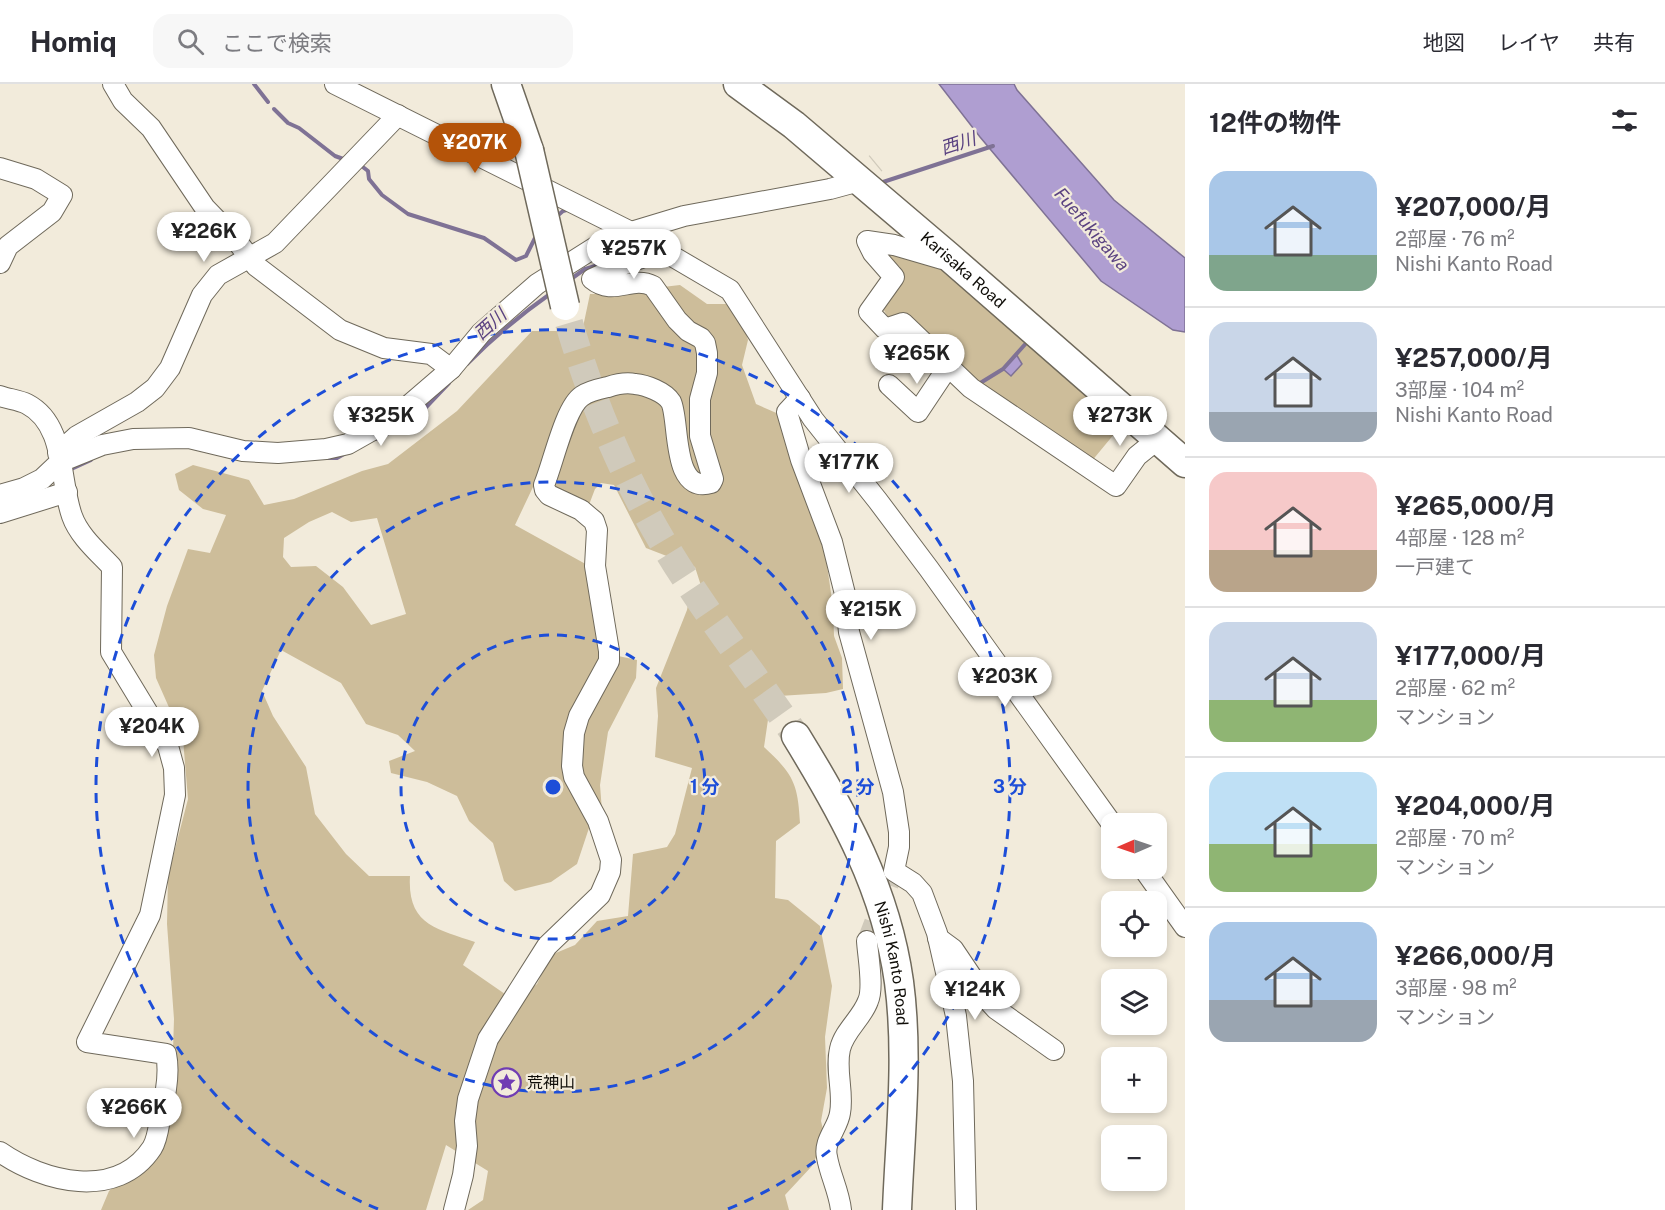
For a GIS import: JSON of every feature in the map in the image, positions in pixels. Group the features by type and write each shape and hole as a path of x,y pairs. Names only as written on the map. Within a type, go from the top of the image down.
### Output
{"highway":[{"path":"506,84 529,150 569,323"},
{"name":"Karisaka Road","path":"738,84 795,125 858,184 942,251 1185,463"},
{"name":"Nishi Kanto Road","path":"796,736 832,793 861,850 884,914 899,981 903,1038 897,1210"},
{"path":"899,981 914,1072 916,1210"},
{"path":"891,1210 903,1038"}],"street":[{"path":"113,84 123,101 151,128 205,208 236,240 256,266 340,330 384,348 431,354 451,369"},
{"path":"334,84 627,231 730,290 813,418 929,569 1104,813"},
{"path":"0,495 24,488 42,479 77,436 137,402 155,388 170,368 202,295 218,275 275,243 398,115"},
{"path":"0,168 36,179 62,195 52,212 8,246 0,263"},
{"path":"59,458 102,445 133,439 189,438 243,451 278,453 348,444 394,418 451,369 481,333 537,284 627,231 684,216 858,184"},
{"path":"942,251 942,259 894,245 867,242 873,253 894,277 869,312 885,329 903,323 971,388 1116,486 1137,456 1158,439"},
{"path":"454,1210 463,1175 467,1146 465,1121 468,1100 488,1039 547,946 600,895 610,872 611,860 598,821 574,777 572,766 574,733 579,716 609,661 595,566 597,530 594,521 581,510 549,495 544,485 568,414 582,396 598,389 623,383 649,387 670,400 674,411 678,455 684,469 698,483 711,483 713,479 700,436 700,399 707,373 705,344 701,338 688,331 677,320 653,286 639,283 601,287 592,279 663,250"},
{"path":"889,385 918,412 948,367"},
{"path":"0,396 27,404 42,415 55,435 72,517 86,539 112,567 111,652 168,746 174,768 175,795 150,915 87,1042 166,1054 169,1068 153,1147 134,1167 110,1179 81,1182 66,1181 18,1165 0,1152"},
{"path":"800,398 787,412 801,460 832,542 845,594 849,632 893,792 899,832 899,847 894,871 913,883 922,894 938,938 956,1016 961,1049 965,1122 966,1210"},
{"path":"0,513 67,492"},
{"path":"1151,879 1185,927"},
{"path":"938,938 953,950 996,1009 1054,1050"},
{"path":"841,1210 838,1190 826,1155 827,1144 840,1117 838,1058 841,1045 869,1001 867,941"}],"shaded area":[{"path":"875,246 944,264 1129,416 1091,462 889,319 878,300 900,267"},
{"path":"680,285 707,304 726,304 743,323 748,340 742,365 756,404 781,415 824,544 833,607 834,636 842,658 843,689 826,693 779,696 770,706 764,747 788,772 798,798 799,809 800,823 776,841 775,898 788,900 820,926 832,986 825,1037 827,1088 821,1121 825,1138 812,1166 785,1195 789,1210 468,1210 483,1200 488,1171 446,1145 426,1210 101,1210 109,1191 142,1162 172,1082 174,1019 167,924 168,876 188,799 183,739 156,678 154,655 167,606 188,549 210,553 226,515 203,509 179,490 175,474 193,465 249,480 264,505 294,499 362,471 388,464 457,411 532,331 559,331 583,327 590,294","holes":["601,483 614,485 646,548 695,567 703,592 689,599 687,610 656,688 658,716 655,757 692,768 675,834 667,847 633,854 628,916 597,921 575,945 551,955 537,984 515,1001 463,965 475,942 437,928 419,915 410,892 410,876 369,876 346,854 315,814 306,767 273,716 262,691 281,650 341,683 366,724 398,735 415,751 389,761 391,773 427,782 457,796 469,821 493,843 504,881 515,891 551,882 577,864 590,825 602,811 600,785 608,732 636,678 637,660 604,653 591,567 515,525 533,487 587,510 595,489","332,512 351,522 377,518 406,614 371,625 343,587 316,566 291,567 283,557 284,538 309,522"]}],"water":[{"name":"Fuefukigawa","path":"939,84 1014,84 1114,200 1185,258 1185,332 1173,330 1101,281 980,137"},
{"path":"1016,354 1022,364 1011,376 1003,369"}],"waterway":[{"path":"254,84 268,102"},
{"path":"274,109 288,123 299,128 335,156 346,160"},
{"name":"西川","path":"880,183 993,146"},
{"path":"359,164 368,171 369,179 382,195 408,214 484,238 516,260 526,256 537,234"},
{"path":"556,217 570,209"},
{"name":"西川","path":"571,279 585,269 602,264 634,242"},
{"name":"西川","path":"467,364 507,327 550,294"},
{"path":"977,385 1003,369 1028,341"},
{"name":"西川","path":"376,439 412,422 449,383"},
{"name":"西川","path":"326,458 337,458 344,454"},
{"name":"西川","path":"67,471 91,460"}],"tunnel":[{"path":"852,183 876,163"},
{"path":"569,323 606,429 655,529 705,608 796,736"},
{"path":"867,941 894,871"}],"place":[{"name":"荒神山","path":"506,1082"}]}
